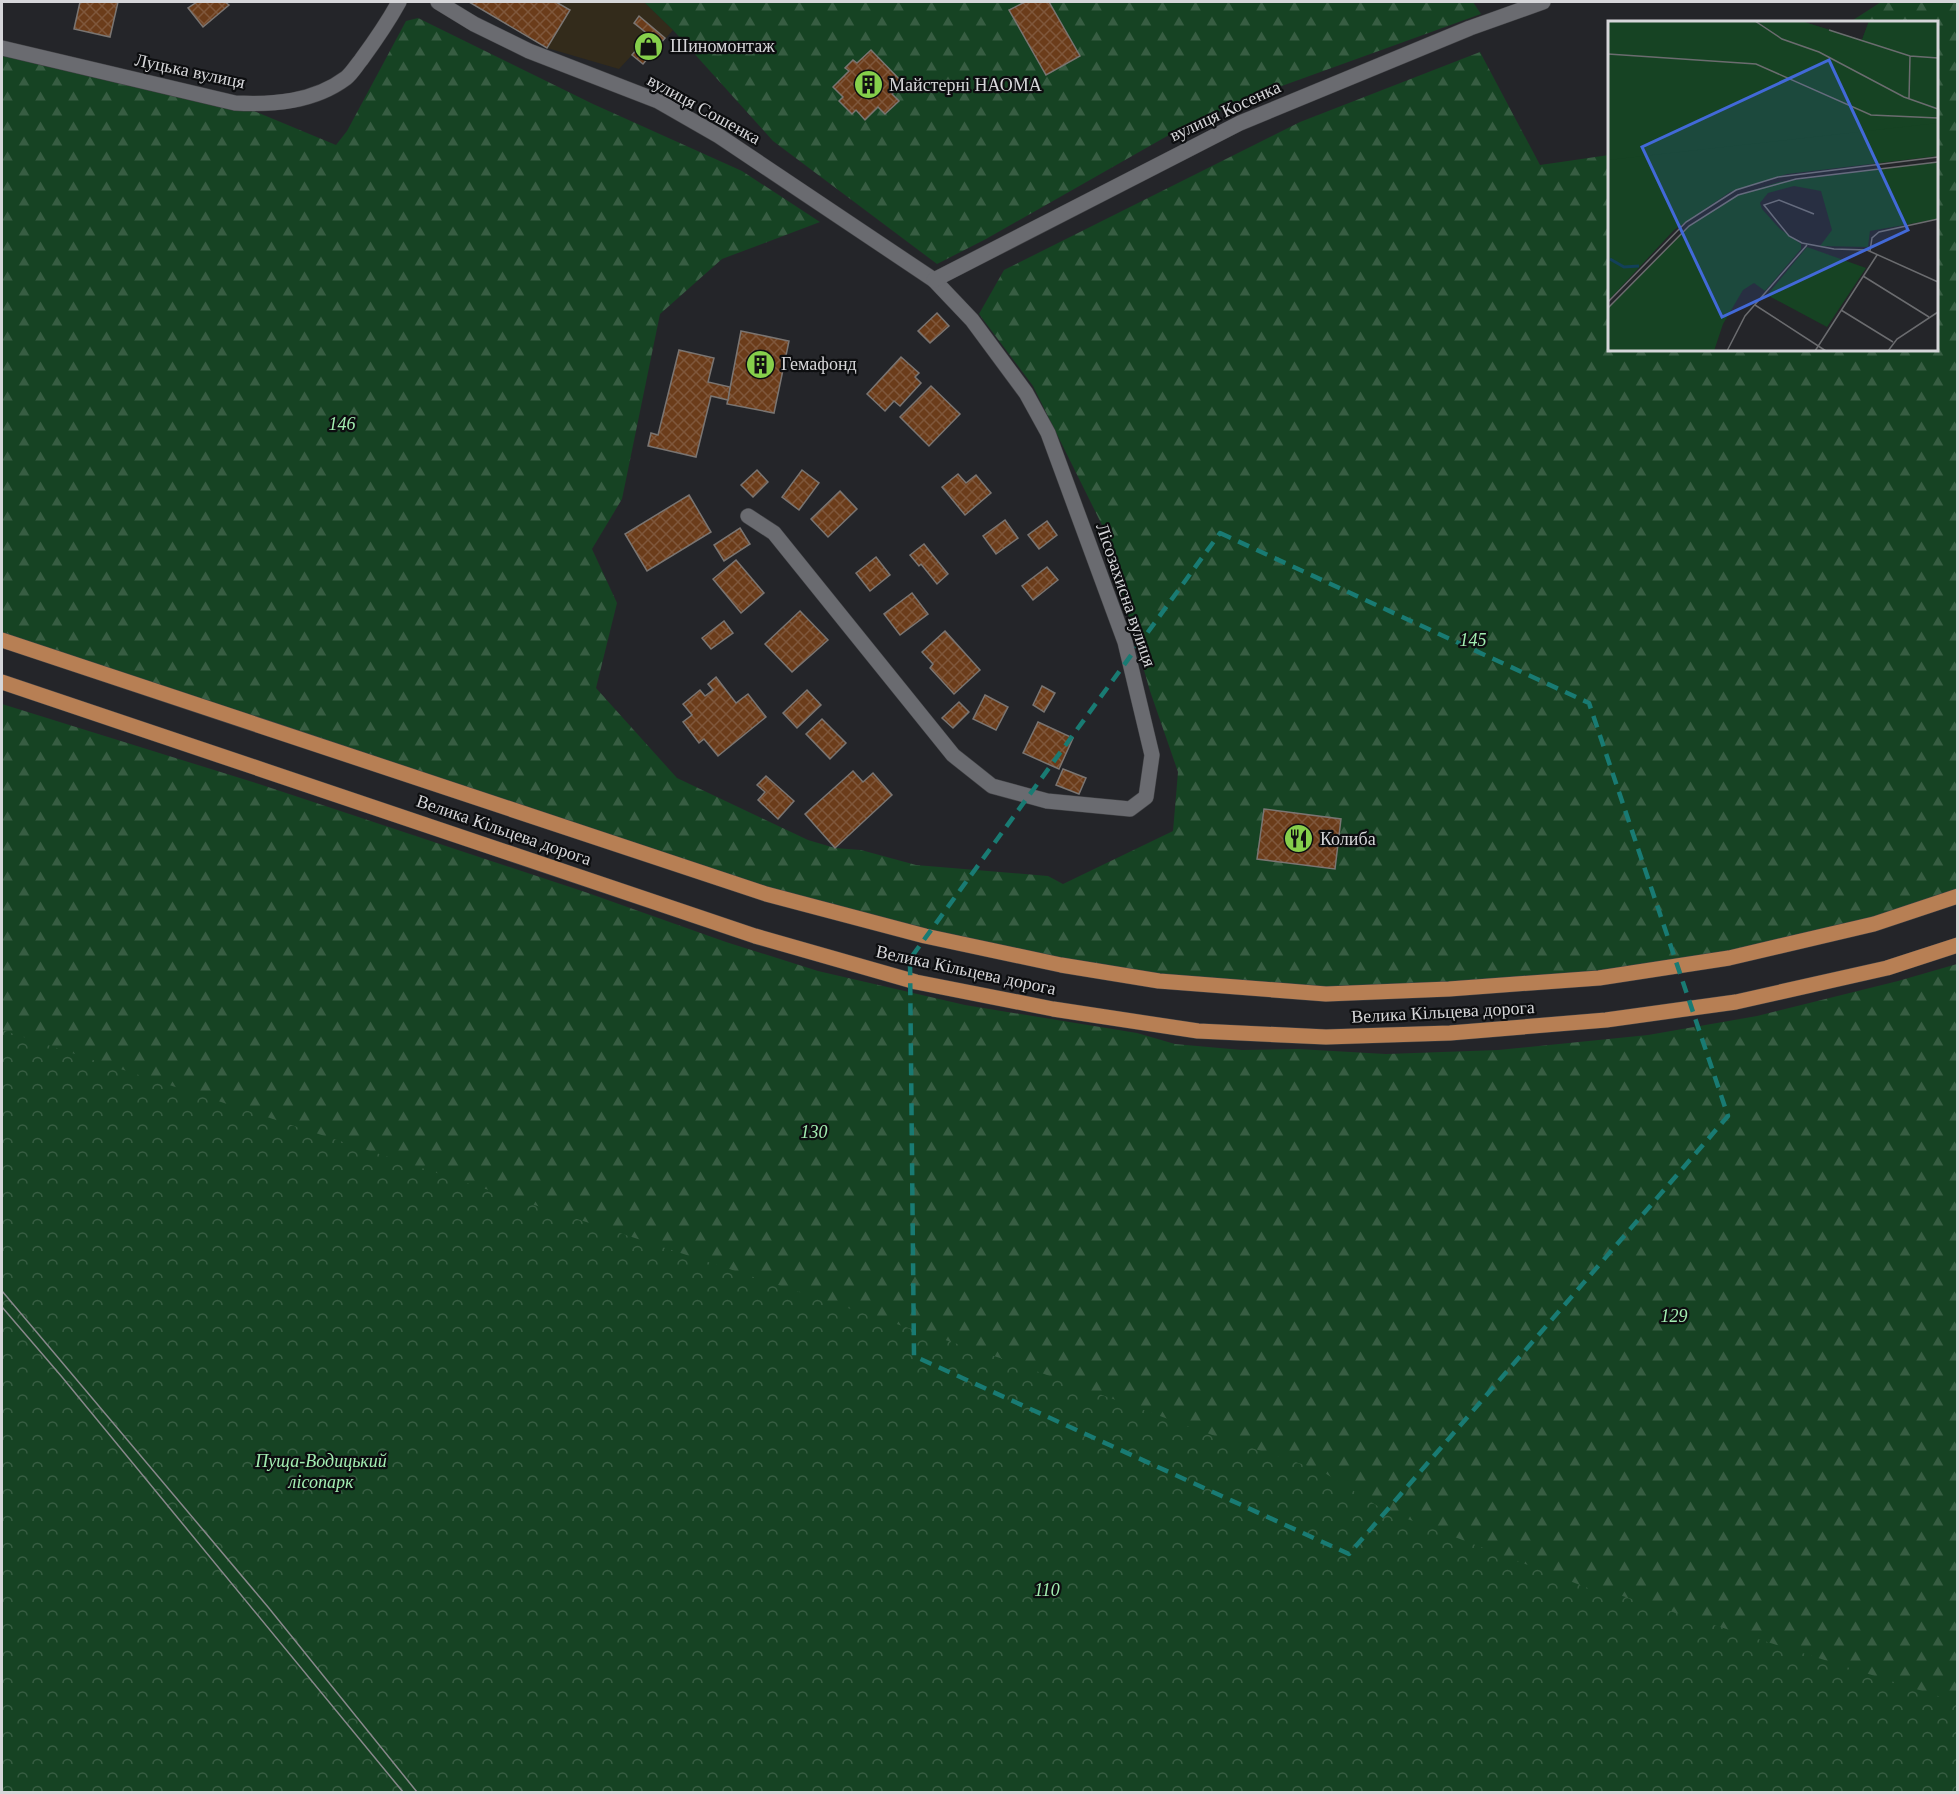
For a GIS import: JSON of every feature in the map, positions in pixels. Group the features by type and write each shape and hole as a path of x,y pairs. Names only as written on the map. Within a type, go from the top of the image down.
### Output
{"main road":[{"name":"Велика Кільцева дорога","path":"2,640 766,894 924,936 1061,964 1160,981 1326,994 1449,989 1599,978 1729,958 1874,924 1958,896"},
{"name":"Велика Кільцева дорога","path":"2,682 755,936 916,982 1053,1010 1198,1031 1326,1037 1450,1033 1606,1020 1736,1002 1887,968 1958,945"}],"street":[{"name":"Луцька вулиця","path":"2,48 235,103 284,102 316,95 347,77 380,35 399,2"},
{"name":"вулиця Сошенка","path":"438,2 474,24 529,51 658,101 719,136 934,280"},
{"name":"вулиця Косенка","path":"934,280 1240,123 1470,28 1543,2"},
{"name":"Лісозахисна вулиця","path":"748,516 774,533 953,755 992,786 1047,801 1130,809 1146,797 1152,755 1125,642 1048,433 1026,393 972,320 934,280"}],"highlighted area":[{"path":"1220,533 1589,703 1728,1116 1349,1554 914,1356 910,959"}],"shaded area":[{"path":"469,2 644,2 673,30 643,64 632,55 619,69 547,48"}],"green space":[{"path":"644,2 1473,2 1481,14 1243,100 1169,135 986,239 937,264 773,141 673,30"},
{"path":"1881,2 1957,2 1957,896 1874,924 1599,978 1326,994 1159,981 766,894 2,640 2,48 235,103 336,145 347,131 406,21 418,18 593,104 742,171 820,222 722,259 660,314 622,499 592,549 617,603 596,688 677,778 808,840 835,848 861,850 916,865 1048,876 1063,884 1173,831 1178,772 1150,691 1102,525 1033,386 979,314 1004,270 1300,122 1480,52 1540,165 1608,155 1608,351 1938,351 1938,21 1852,21"},
{"path":"2,704 259,784 818,971 965,1005 1137,1033 1175,1044 1242,1050 1298,1049 1386,1054 1498,1050 1648,1035 1757,1016 1957,964 1957,1792 2,1792"},
{"name":"Пуща-Водицький лісопарк","path":"2,1030 1000,1358 1215,1436 1320,1470 1384,1510 1588,1588 1610,1592 1957,1702 1957,1792 2,1792"}],"building":[{"path":"80,2 118,2 110,37 74,29"},
{"path":"197,2 225,2 229,5 203,27 188,8"},
{"path":"469,2 556,2 570,10 547,48"},
{"path":"1025,2 1049,2 1080,56 1046,75 1009,10"},
{"name":"Шиномонтаж","path":"639,16 665,38 643,64 632,55 649,35 634,23"},
{"name":"Майстерні НАОМА","path":"871,50 903,83 892,94 899,101 885,114 878,107 865,120 856,110 852,114 839,101 843,97 833,87 849,71 845,68 853,60 857,63"},
{"path":"937,313 949,326 930,343 918,331"},
{"name":"Гемафонд","path":"741,331 789,341 774,413 727,404"},
{"path":"679,350 714,358 708,382 730,387 728,400 711,396 696,457 648,446 651,433 658,435"},
{"path":"901,357 919,373 915,377 921,383 900,406 894,401 885,411 867,394"},
{"path":"931,386 960,414 929,446 900,417"},
{"path":"757,470 768,482 753,497 741,485"},
{"path":"802,470 819,483 799,510 782,497"},
{"path":"958,474 966,483 976,475 991,493 965,515 942,487"},
{"path":"840,491 857,509 828,537 811,519"},
{"path":"689,495 711,532 647,571 625,534"},
{"path":"1005,520 1018,538 996,554 983,536"},
{"path":"1047,521 1057,535 1039,549 1028,535"},
{"path":"740,528 750,544 724,561 714,545"},
{"path":"924,544 948,574 937,584 921,564 919,566 910,555"},
{"path":"876,557 890,575 870,591 856,573"},
{"path":"736,560 764,593 741,613 713,579"},
{"path":"1047,567 1058,580 1033,600 1022,586"},
{"path":"912,593 928,614 900,635 884,614"},
{"path":"800,611 828,640 792,672 765,644"},
{"path":"724,621 733,633 711,649 702,638"},
{"path":"945,631 980,670 954,694 930,668 933,664 922,652"},
{"path":"716,677 736,703 748,694 766,717 718,756 704,739 699,743 683,722 692,715 683,704 700,690 705,696 713,690 708,684"},
{"path":"1042,686 1055,693 1044,712 1033,705"},
{"path":"807,690 821,705 797,728 783,713"},
{"path":"985,695 1008,707 996,730 973,719"},
{"path":"959,702 969,712 953,728 942,718"},
{"path":"822,719 846,743 830,759 806,734"},
{"path":"1038,722 1073,738 1059,769 1023,753"},
{"path":"1063,769 1086,778 1079,794 1056,785"},
{"path":"853,771 863,782 873,773 892,795 835,848 805,814"},
{"path":"766,776 794,801 778,819 758,800 765,792 757,785"},
{"name":"Колиба","path":"1264,809 1341,819 1335,869 1257,859"}],"tram line":[{"path":"2,1291 268,1607 417,1792"},
{"path":"2,1307 403,1792"}],"place":[{"name":"Шиномонтаж","path":"649,46"},
{"name":"Майстерні НАОМА","path":"868,85"},
{"name":"Гемафонд","path":"760,364"},
{"name":"Колиба","path":"1299,839"}],"park label":[{"name":"146","path":"342,424"},
{"name":"145","path":"1473,640"},
{"name":"130","path":"814,1132"},
{"name":"129","path":"1674,1316"},
{"name":"110","path":"1047,1590"}]}
